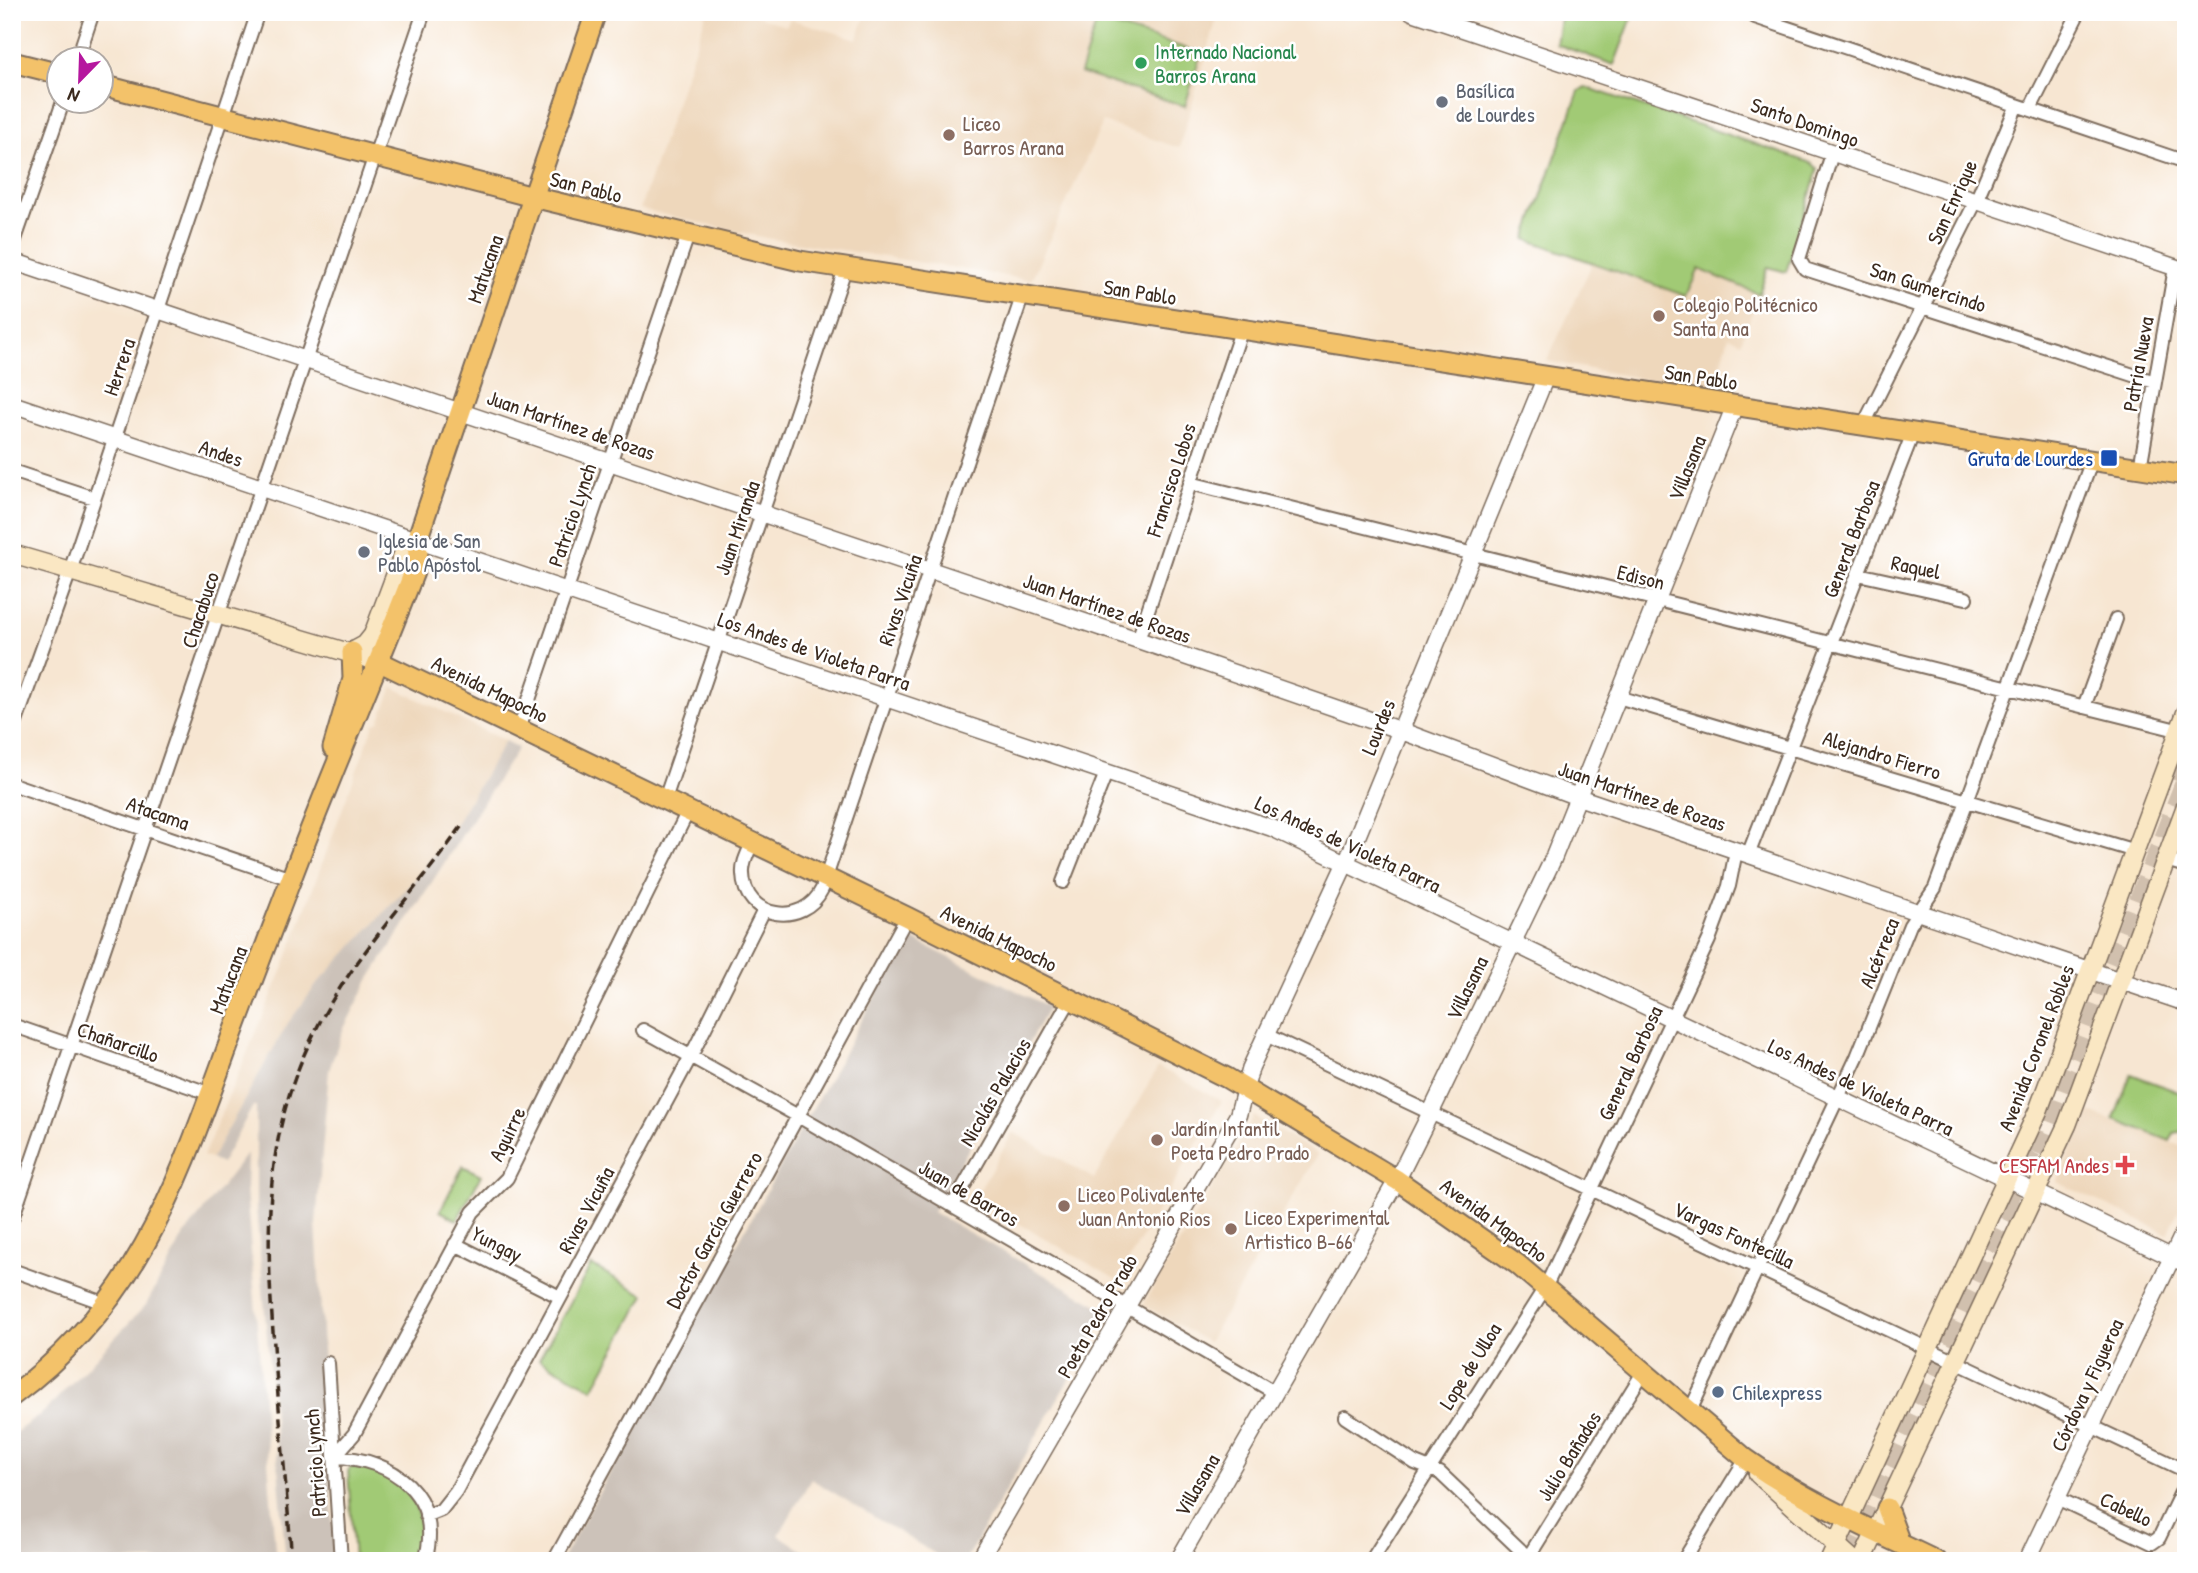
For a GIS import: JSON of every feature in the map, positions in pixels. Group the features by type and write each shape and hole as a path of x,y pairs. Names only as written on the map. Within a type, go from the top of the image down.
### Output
{"main road":[{"name":"Matucana","path":"12,1396 55,1358 107,1304 148,1243 170,1200 328,783 380,662 416,564 416,540 596,12"},
{"path":"12,62 46,70"},
{"name":"San Pablo","path":"116,89 533,197 752,251 845,269 2186,475"},
{"name":"Matucana","path":"352,652 365,645 373,635 403,555 416,540"},
{"name":"Avenida Mapocho","path":"12,554 380,662 1179,1052 1397,1180 1546,1286 1745,1459 1763,1480 1854,1561"},
{"path":"328,783 335,738 353,679 352,652"},
{"name":"Avenida Coronel Robles","path":"1829,1561 1846,1519 2007,1179 2056,1066 2135,851 2183,732 2186,713"},
{"path":"1862,1561 2036,1193 2079,1094 2186,806"},
{"path":"1745,1459 1805,1499 1936,1561"},
{"path":"1887,1508 1899,1543"}],"street":[{"path":"82,46 93,12"},
{"name":"Herrera","path":"12,733 160,310 258,12"},
{"name":"Chacabuco","path":"12,1219 424,12"},
{"name":"Santo Domingo","path":"1412,12 2180,270"},
{"path":"2030,109 2079,12"},
{"path":"1755,17 2183,161"},
{"name":"San Enrique","path":"1863,426 1976,201 2017,105"},
{"path":"12,248 57,116"},
{"name":"San Gumercindo","path":"1832,154 1799,259 1805,269 2155,382"},
{"name":"Patricio Lynch","path":"519,729 688,235"},
{"name":"Juan Martínez de Rozas","path":"12,261 1138,640 1399,730 1578,797 2186,1003"},
{"name":"Juan Miranda","path":"665,799 845,269"},
{"name":"Patria Nueva","path":"2140,468 2155,382 2180,270"},
{"name":"Rivas Vicuña","path":"426,1516 441,1510 451,1499 691,1056 764,909 785,915 802,911 819,895 1022,297"},
{"name":"Francisco Lobos","path":"1138,640 1241,331"},
{"name":"Lourdes","path":"1245,1090 1251,1067 1345,865 1546,376"},
{"name":"Andes","path":"12,404 416,540"},
{"name":"Villasana","path":"1178,1561 1397,1180 1553,859 1735,405"},
{"name":"General Barbosa","path":"1546,1286 1719,918 1742,853 1790,748 1913,433"},
{"name":"Alcérreca","path":"1690,1411 1863,1043 1910,925 1932,897 2092,460"},
{"path":"12,471 94,498"},
{"name":"Edison","path":"1190,483 2183,732"},
{"name":"Los Andes de Violeta Parra","path":"416,540 1272,828 2179,1261"},
{"name":"Raquel","path":"1858,575 1966,598"},
{"path":"2084,707 2116,620"},
{"name":"Alejandro Fierro","path":"1618,697 2135,851"},
{"path":"1063,883 1106,773"},
{"name":"Atacama","path":"12,784 291,879"},
{"name":"Aguirre","path":"334,1457 354,1434 473,1212 507,1178 688,811"},
{"path":"752,843 744,862 743,882 750,898 764,909"},
{"path":"2166,860 2186,866"},
{"name":"Doctor García Guerrero","path":"554,1561 907,917"},
{"name":"Nicolás Palacios","path":"953,1205 1071,999"},
{"name":"Chañarcillo","path":"12,1025 211,1094"},
{"name":"Juan de Barros","path":"643,1030 799,1116 1274,1392"},
{"name":"Vargas Fontecilla","path":"1266,1035 2186,1471"},
{"name":"Poeta Pedro Prado","path":"979,1561 1238,1115 1245,1090"},
{"name":"Córdova y Figueroa","path":"2027,1561 2091,1426 2179,1261 2186,1228"},
{"name":"Yungay","path":"455,1244 561,1297"},
{"path":"12,1270 107,1304"},
{"name":"Lope de Ulloa","path":"1371,1561 1546,1286"},
{"name":"Patricio Lynch","path":"328,1363 341,1561"},
{"name":"Julio Bañados","path":"1529,1560 1644,1371"},
{"path":"1345,1417 1415,1463 1444,1476 1529,1560"},
{"path":"334,1457 369,1460 392,1470 411,1488 426,1516 428,1559"},
{"path":"1683,1561 1745,1459"},
{"name":"Cabello","path":"2057,1498 2152,1543 2159,1538 2186,1482"}],"shaded area":[{"name":"Liceo Barros Arana","path":"707,12 746,12 786,26 790,19 857,39 867,12 1219,12 1179,148 1103,122 1031,280 766,238 640,209"},
{"name":"Colegio Politécnico Santa Ana","path":"1593,262 1686,296 1699,269 1759,294 1741,342 1729,336 1714,392 1547,361"},
{"path":"393,687 505,741 456,823 418,876 317,984 288,1023 211,1159 203,1156 283,969 374,724 379,721"},
{"path":"505,741 518,748 369,980 343,1030 329,1070 316,1223 335,1561 286,1561 256,1206 256,1106 253,1106 221,1164 211,1159 288,1023 317,984 418,876 456,823"},
{"path":"908,937 1049,1007 933,1212 1108,1311 965,1561 947,1561 811,1479 779,1535 819,1561 561,1561"},
{"path":"1158,1067 1222,1101 1117,1280 975,1198 1013,1132 1094,1179"},
{"name":"CESFAM Andes","path":"2087,1111 2186,1148 2186,1194 2168,1234 2057,1182"},
{"name":"Liceo Experimental Artistico B-66","path":"1254,1116 1318,1154 1208,1342 1143,1305"},
{"path":"247,1153 246,1189 276,1561 12,1561 12,1435 45,1411 146,1305 183,1237"}],"green space":[{"path":"1561,12 1634,12 1614,65 1556,44"},
{"name":"Internado Nacional Barros Arana","path":"1097,21 1201,53 1185,106 1080,73"},
{"path":"1585,87 1812,163 1818,169 1786,272 1768,267 1759,294 1699,269 1686,296 1526,239 1579,91"},
{"path":"2131,1074 2186,1095 2186,1131 2174,1133 2170,1141 2114,1119"},
{"path":"463,1166 481,1175 457,1220 440,1211"},
{"path":"591,1265 645,1295 593,1389 539,1359"},
{"path":"351,1467 388,1476 410,1496 420,1525 421,1561 354,1561 348,1471"}],"tunnel":[{"path":"2171,779 2186,739"},
{"path":"2041,1155 2186,784"},
{"path":"2005,1202 2038,1132"},
{"path":"1851,1561 2025,1190"}],"railway":[{"path":"292,1561 270,1279 271,1191 276,1149 286,1106 301,1063 321,1020 370,945 461,827"}],"place":[{"name":"Internado Nacional Barros Arana","path":"1141,63"},
{"name":"Basílica de Lourdes","path":"1442,102"},
{"name":"Liceo Barros Arana","path":"949,135"},
{"name":"Colegio Politécnico Santa Ana","path":"1659,316"},
{"name":"Gruta de Lourdes","path":"2109,458"},
{"name":"Iglesia de San Pablo Apóstol","path":"364,552"},
{"name":"Jardín Infantil Poeta Pedro Prado","path":"1157,1140"},
{"name":"CESFAM Andes","path":"2125,1165"},
{"name":"Liceo Polivalente Juan Antonio Rios","path":"1064,1206"},
{"name":"Liceo Experimental Artistico B-66","path":"1231,1229"},
{"name":"Chilexpress","path":"1718,1392"}]}
